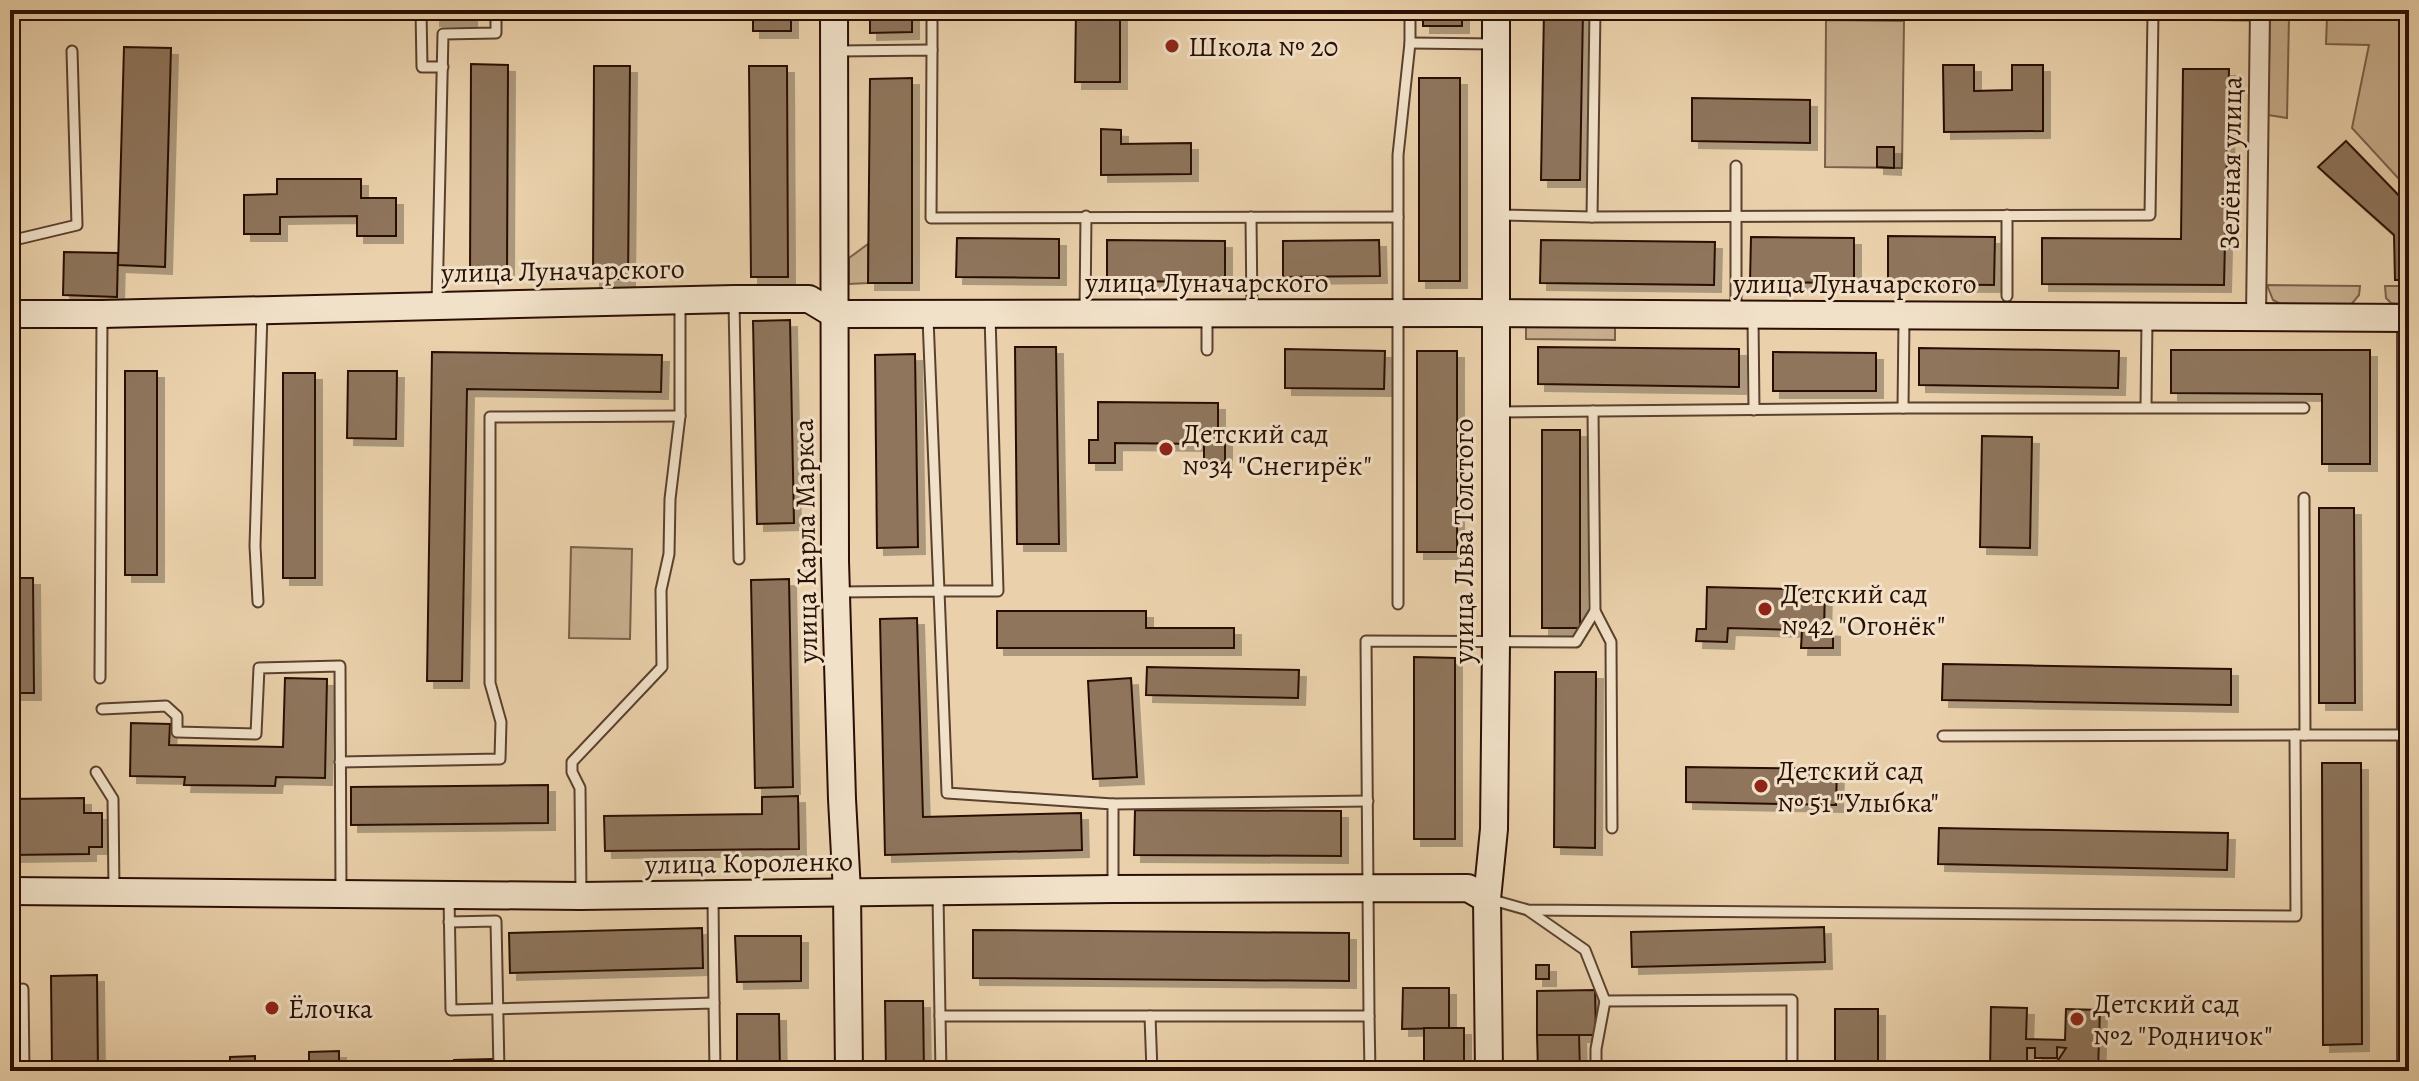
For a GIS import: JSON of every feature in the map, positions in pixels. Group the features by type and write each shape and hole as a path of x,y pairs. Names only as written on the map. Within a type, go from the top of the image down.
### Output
{"street":[{"name":"улица Карла Маркса","path":"834,10 836,592 847,892 849,1071"},
{"name":"улица Льва Толстого","path":"1489,1071 1487,899 1494,829 1496,643 1496,10"},
{"name":"Зелёная улица","path":"2256,317 2260,12"},
{"name":"улица Луначарского","path":"10,314 809,299 834,314 2408,318"},
{"path":"2400,1065 2407,735 2408,318"},
{"name":"улица Короленко","path":"10,891 341,895 449,909 581,896 1113,889 1468,888 1487,899"}],"lane":[{"path":"421,10 422,67 443,67"},
{"path":"437,304 443,34 496,33 496,10"},
{"path":"932,10 931,218 1398,217"},
{"path":"1398,604 1398,155 1410,43 1410,10"},
{"path":"1592,217 1595,10"},
{"path":"1495,215 2150,215 2153,12 2260,12"},
{"path":"1410,43 1496,44"},
{"path":"834,51 932,50"},
{"path":"10,241 77,225 72,51"},
{"path":"1736,166 1744,315 1754,410"},
{"path":"2007,215 2007,296"},
{"path":"1085,314 1086,216"},
{"path":"1251,217 1252,314"},
{"path":"734,299 739,559"},
{"path":"581,896 580,788 572,772 572,762 662,667 661,590 669,554 670,499 680,416 680,300"},
{"path":"258,602 255,546 262,308"},
{"path":"100,678 102,314"},
{"path":"928,314 947,793 1113,804 1368,801"},
{"path":"836,592 998,591 990,314"},
{"path":"1207,314 1207,350"},
{"path":"1903,408 1904,315"},
{"path":"2146,407 2147,316"},
{"path":"1495,412 2304,408"},
{"path":"1593,411 1595,611 1611,642 1612,828"},
{"path":"340,762 500,759 501,722 490,683 490,417 680,416"},
{"path":"1487,899 1528,910 2296,916 2304,498"},
{"path":"1370,1071 1366,641 1576,642 1595,611"},
{"path":"102,709 166,706 177,716 177,732 256,734 259,668 340,666 341,895"},
{"path":"1943,736 2407,735"},
{"path":"96,772 113,799 114,894"},
{"path":"1113,804 1113,889"},
{"path":"937,891 941,1071"},
{"path":"713,895 715,1071"},
{"path":"499,1071 497,1009 496,921 449,909 451,1010 497,1009 714,1003"},
{"path":"1528,910 1585,950 1605,1001 1596,1049 1596,1071"},
{"path":"23,989 24,1071"},
{"path":"1605,1001 1792,1000 1792,1071"},
{"path":"940,1016 1369,1016"},
{"path":"1150,1016 1152,1071"}],"shaded area":[{"path":"2391,10 2409,10 2409,190 2352,128 2369,45 2326,44 2327,17 2390,16"},
{"path":"2289,16 2287,118 2268,115 2270,19"},
{"path":"1826,20 1904,21 1902,168 1825,167"},
{"path":"868,244 868,283 849,284 849,258"},
{"path":"2267,285 2360,286 2359,295 2350,306 2284,306 2273,300"},
{"path":"2385,286 2409,286 2409,305 2391,303 2386,298"},
{"path":"1526,320 1615,320 1615,340 1526,339"},
{"path":"571,547 632,549 630,639 569,638"}],"building":[{"path":"10,10 111,10 111,13 10,13"},
{"path":"433,10 470,10 470,19 433,19"},
{"path":"753,10 791,10 791,31 753,31"},
{"path":"870,10 912,10 912,32 870,33"},
{"path":"1076,10 1120,10 1120,82 1075,82"},
{"path":"1423,10 1462,10 1462,26 1423,26"},
{"path":"1544,10 1583,10 1580,180 1541,180"},
{"path":"124,47 171,48 165,267 118,265"},
{"path":"471,64 508,65 507,274 470,274"},
{"path":"1943,65 1974,65 1974,91 2012,90 2012,65 2043,65 2043,131 1944,132"},
{"path":"594,66 630,66 628,279 593,279"},
{"path":"749,66 787,66 788,277 751,277"},
{"path":"2183,69 2229,69 2224,285 2042,284 2042,238 2181,239"},
{"path":"912,78 912,283 868,283 870,79"},
{"path":"1419,78 1460,78 1460,281 1419,281"},
{"path":"1692,98 1810,100 1810,143 1692,141"},
{"path":"1101,129 1121,130 1121,144 1191,143 1191,174 1101,175"},
{"path":"2346,141 2409,206 2409,280 2395,280 2394,235 2318,167"},
{"path":"1877,147 1894,147 1894,168 1877,167"},
{"path":"277,179 361,179 361,198 396,198 396,236 357,236 357,216 280,217 280,234 244,234 244,195 277,194"},
{"path":"1888,236 1995,237 1994,285 1888,284"},
{"path":"1751,237 1854,238 1854,283 1750,282"},
{"path":"957,238 1059,239 1059,278 956,277"},
{"path":"1107,240 1225,241 1225,282 1107,281"},
{"path":"1379,240 1380,276 1283,277 1283,241"},
{"path":"1541,240 1715,242 1714,285 1540,283"},
{"path":"64,252 118,253 117,297 63,295"},
{"path":"790,320 794,523 757,524 753,321"},
{"path":"1015,347 1056,347 1059,544 1017,544"},
{"path":"1538,347 1739,349 1739,387 1538,384"},
{"path":"1919,348 2119,351 2118,388 1919,385"},
{"path":"1285,349 1385,351 1384,389 1285,388"},
{"path":"2171,350 2370,350 2370,464 2322,464 2322,394 2171,393"},
{"path":"1417,351 1457,351 1457,552 1417,552"},
{"path":"432,352 662,355 661,392 467,389 462,681 427,681"},
{"path":"1773,352 1876,353 1876,391 1773,391"},
{"path":"915,354 918,547 877,548 875,355"},
{"path":"125,371 157,371 157,575 125,575"},
{"path":"348,371 397,371 396,439 347,438"},
{"path":"283,373 315,373 315,578 283,578"},
{"path":"1098,402 1218,403 1218,435 1225,436 1225,463 1204,463 1204,444 1115,443 1115,463 1089,463 1089,440 1098,440"},
{"path":"1542,430 1580,430 1580,628 1542,628"},
{"path":"1982,436 2032,437 2030,548 1980,547"},
{"path":"2319,508 2354,508 2355,703 2319,703"},
{"path":"10,578 33,578 34,693 10,693"},
{"path":"789,579 793,787 755,788 751,580"},
{"name":"Детский сад №42 \"Огонёк\"","path":"1707,587 1825,590 1824,629 1833,630 1833,648 1801,648 1802,630 1728,628 1727,642 1696,641 1697,629 1706,629"},
{"path":"997,611 1146,611 1146,628 1234,628 1234,648 997,648"},
{"path":"917,618 923,817 1081,813 1082,850 885,855 880,619"},
{"path":"1414,657 1455,658 1455,839 1414,839"},
{"path":"1943,664 2231,669 2231,705 1942,700"},
{"path":"1147,667 1299,670 1298,698 1146,695"},
{"path":"1555,672 1596,672 1595,848 1554,847"},
{"path":"285,678 327,679 325,778 276,777 275,786 184,785 185,777 130,776 131,723 170,724 169,745 283,747"},
{"path":"1131,678 1137,777 1093,779 1088,681"},
{"path":"2322,763 2361,763 2362,1044 2323,1045"},
{"name":"Детский сад № 51 \"Улыбка\"","path":"1686,767 1837,769 1836,805 1686,802"},
{"path":"548,785 548,823 351,825 351,787"},
{"path":"798,796 799,849 605,851 604,816 762,814 762,797"},
{"path":"84,798 84,813 102,813 102,847 89,847 89,854 10,855 10,799"},
{"path":"1135,810 1341,811 1341,856 1134,855"},
{"path":"1939,828 2228,833 2227,870 1938,864"},
{"path":"1824,927 1825,962 1632,967 1631,932"},
{"path":"702,928 703,968 510,973 509,933"},
{"path":"973,930 1349,933 1349,981 973,978"},
{"path":"735,936 801,936 801,981 737,982"},
{"path":"1536,965 1549,965 1549,979 1536,979"},
{"path":"97,975 98,1071 52,1071 51,976"},
{"path":"1403,988 1449,988 1449,1028 1402,1029"},
{"path":"1595,990 1596,1035 1537,1035 1537,991"},
{"path":"885,1001 923,1001 924,1071 886,1071"},
{"path":"1991,1007 2027,1008 2026,1039 2065,1040 2066,1009 2100,1010 2098,1071 2051,1071 2066,1048 2057,1047 2057,1058 2035,1058 2035,1048 2027,1048 2027,1071 1990,1071"},
{"path":"1835,1009 1878,1009 1878,1071 1835,1071"},
{"path":"737,1014 779,1014 780,1071 737,1071"},
{"path":"1424,1028 1464,1028 1464,1071 1424,1071"},
{"path":"1537,1035 1579,1035 1580,1071 1538,1071"},
{"path":"339,1051 339,1071 309,1071 309,1052"},
{"path":"255,1056 255,1071 230,1071 230,1057"},
{"path":"492,1059 492,1071 454,1071 454,1060"}],"place":[{"name":"Школа № 20","path":"1172,46"},
{"name":"Детский сад №34 \"Снегирёк\"","path":"1166,449"},
{"name":"Детский сад №42 \"Огонёк\"","path":"1765,609"},
{"name":"Детский сад № 51 \"Улыбка\"","path":"1761,786"},
{"name":"Ёлочка","path":"272,1008"},
{"name":"Детский сад №2 \"Родничок\"","path":"2077,1019"}]}
